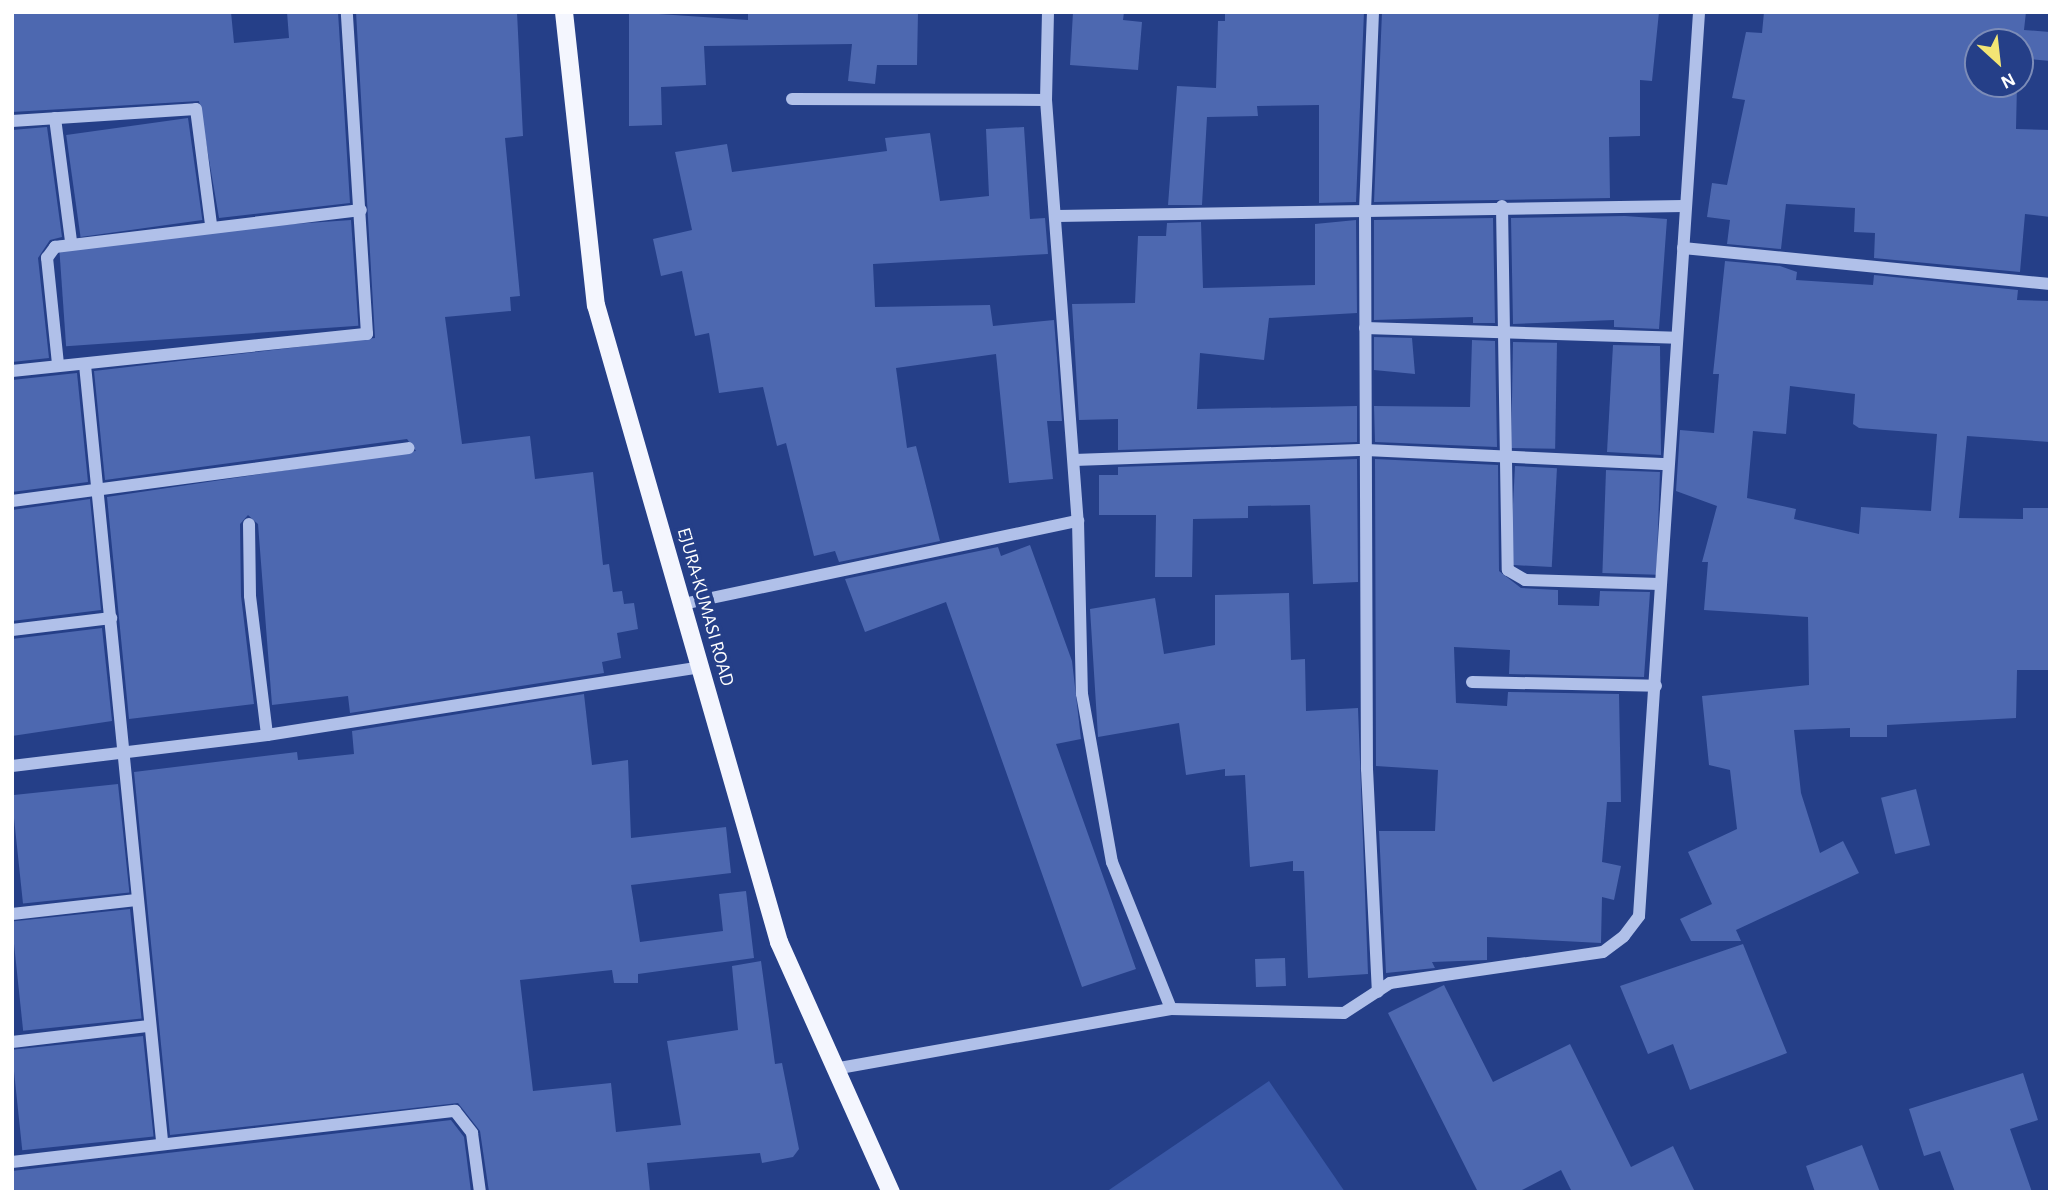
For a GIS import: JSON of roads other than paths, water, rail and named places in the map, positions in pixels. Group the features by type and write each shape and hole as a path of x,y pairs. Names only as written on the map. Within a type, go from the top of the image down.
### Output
{"main road":[{"name":"EJURA-KUMASI ROAD","path":"564,12 596,305 779,942 891,1192"}],"street":[{"path":"12,371 58,364 85,365 367,334 347,12"},
{"path":"1048,12 1046,100 1057,216 1078,522 1082,694 1112,862 1171,1009"},
{"path":"1373,12 1365,208 1367,769 1378,992"},
{"path":"834,1069 1171,1009 1344,1013 1390,984 1603,952 1624,936 1639,916 1656,686 1684,206 1699,12"},
{"path":"792,99 1046,100"},
{"path":"12,121 196,108 211,224"},
{"path":"55,118 71,242"},
{"path":"1502,206 1505,561 1515,577 1660,584"},
{"path":"1057,216 1365,208 1684,206"},
{"path":"58,364 47,258 71,242 211,224 361,210"},
{"path":"1683,248 2050,284"},
{"path":"1365,328 1676,338"},
{"path":"85,365 125,752 136,900 162,1140"},
{"path":"12,501 408,448"},
{"path":"1074,460 1366,450 1502,452 1668,464"},
{"path":"683,604 1078,522"},
{"path":"249,524 250,596 267,735"},
{"path":"12,630 111,618"},
{"path":"12,766 267,735 701,667"},
{"path":"1472,682 1656,686"},
{"path":"12,914 136,900"},
{"path":"12,1042 149,1026"},
{"path":"12,1163 162,1140 455,1111 472,1133 480,1192"}]}
